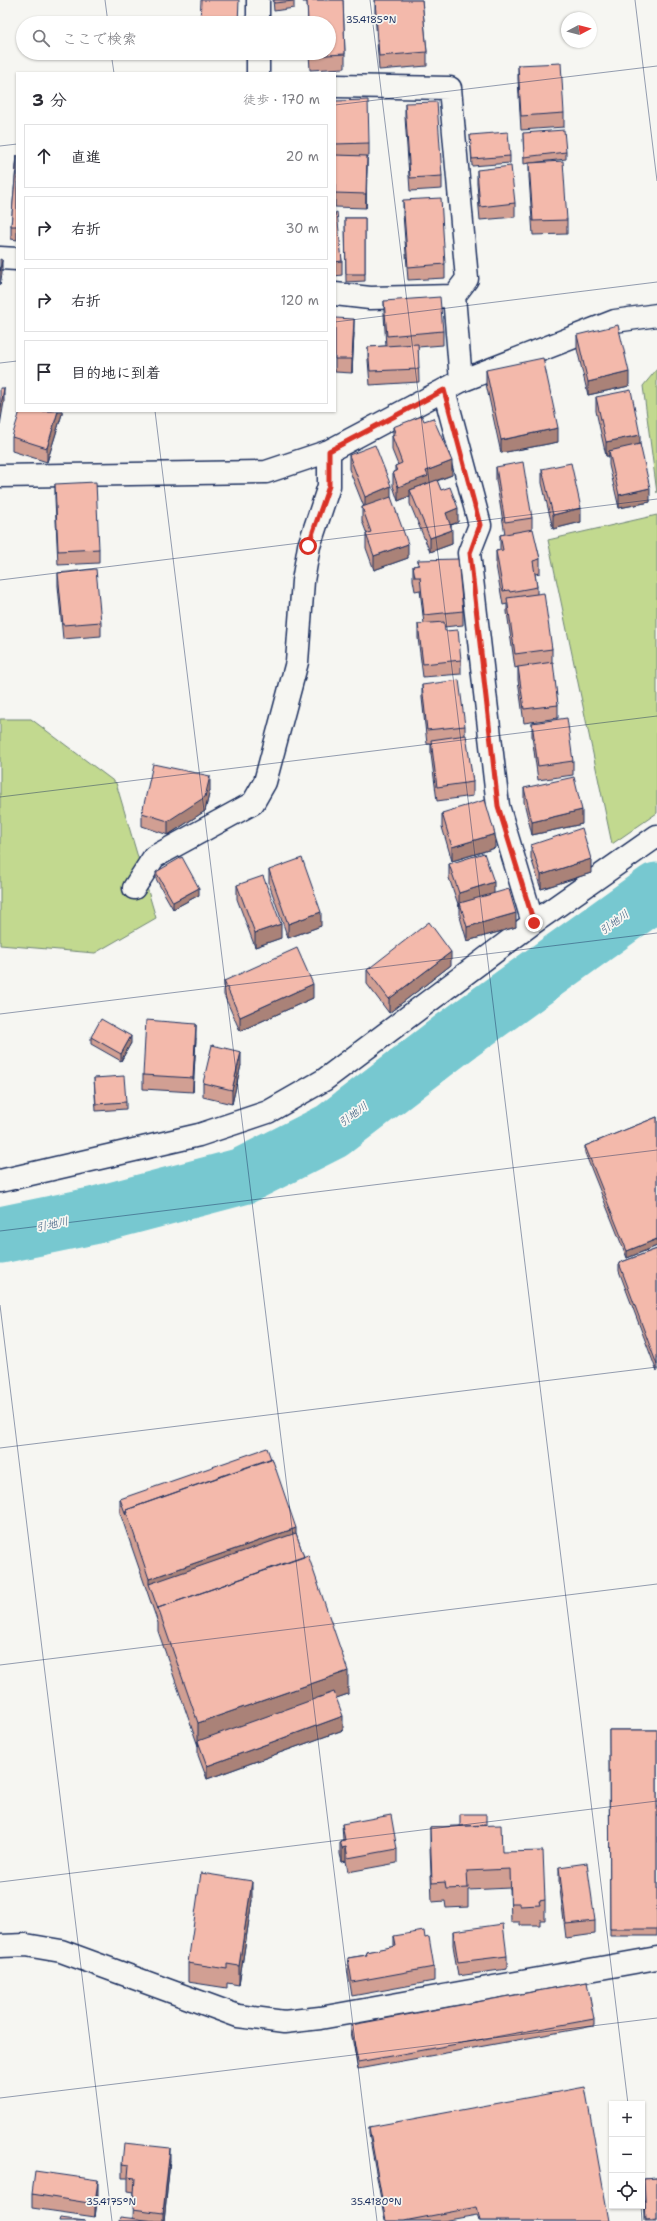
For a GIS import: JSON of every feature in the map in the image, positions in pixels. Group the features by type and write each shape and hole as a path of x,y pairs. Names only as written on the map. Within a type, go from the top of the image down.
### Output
{"street":[{"path":"258,0 258,16"},
{"path":"258,60 258,72"},
{"path":"336,86 450,88 467,279 454,296 453,386 480,525 470,553 498,806 534,923"},
{"path":"0,258 16,260"},
{"path":"336,294 370,298 454,296"},
{"path":"0,476 266,472 329,451 453,386 615,321 657,315"},
{"path":"134,888 154,857 253,803 266,782 297,662 303,581 308,546 329,486 329,451"},
{"path":"0,1181 199,1135 268,1112 324,1080 534,923 657,836"},
{"path":"0,1946 26,1945 61,1951 238,2016 284,2022 320,2018 657,1958"}],"green space":[{"path":"657,369 657,493 643,386"},
{"path":"657,515 657,813 612,844 548,540"},
{"path":"0,719 31,719 116,783 156,918 95,953 0,945"}],"building":[{"path":"201,0 239,0 238,16 200,16"},
{"path":"274,0 294,0 294,1 274,3"},
{"path":"307,0 343,0 345,54 336,55 336,16 308,16"},
{"path":"375,0 422,0 427,52 379,56"},
{"path":"561,63 564,113 521,116 518,65"},
{"path":"368,100 369,143 336,144 336,101"},
{"path":"437,102 442,176 410,178 405,103"},
{"path":"564,130 566,152 524,157 523,133"},
{"path":"508,132 510,156 472,159 470,135"},
{"path":"336,155 367,156 366,194 336,193"},
{"path":"563,161 567,220 533,221 529,163"},
{"path":"511,166 515,203 480,207 477,170"},
{"path":"16,167 16,226 11,226"},
{"path":"441,198 445,264 408,267 403,200"},
{"path":"336,212 342,261 336,262"},
{"path":"345,218 365,218 365,274 346,274"},
{"path":"0,259 2,260 0,271"},
{"path":"440,297 443,331 387,336 384,301"},
{"path":"336,318 354,319 352,359 336,359"},
{"path":"618,325 629,372 588,382 577,335"},
{"path":"418,344 419,369 370,371 368,347"},
{"path":"543,358 558,428 501,440 486,370"},
{"path":"0,388 4,388 0,411"},
{"path":"631,390 640,435 606,442 596,397"},
{"path":"20,412 58,412 47,448 12,437"},
{"path":"422,416 424,421 433,418 452,461 426,471 428,476 398,487 393,472 397,471 395,466 402,463 392,436 396,435 393,427"},
{"path":"640,444 650,488 619,495 609,451"},
{"path":"375,445 391,486 365,497 349,455"},
{"path":"523,462 532,518 505,522 496,467"},
{"path":"571,463 581,508 553,515 542,469"},
{"path":"437,480 441,490 450,487 458,508 446,513 452,530 430,538 410,490"},
{"path":"96,482 99,549 58,551 55,484"},
{"path":"391,497 408,544 374,556 366,534 371,532 362,507"},
{"path":"533,529 540,559 533,561 537,587 510,592 509,590 503,591 496,551 503,550 500,535"},
{"path":"458,559 463,611 424,615 420,577 415,577 413,566 419,565 418,560"},
{"path":"96,569 101,622 63,625 58,573"},
{"path":"544,593 552,649 515,654 507,598"},
{"path":"444,622 445,631 458,630 461,660 423,664 418,624"},
{"path":"553,662 558,705 524,709 518,667"},
{"path":"459,680 465,726 427,730 422,685"},
{"path":"567,718 573,761 538,766 532,723"},
{"path":"466,735 473,782 437,787 431,740"},
{"path":"153,764 210,776 205,797 168,821 142,813"},
{"path":"574,777 582,810 532,822 524,788"},
{"path":"485,800 495,834 452,847 442,813"},
{"path":"582,828 591,859 541,875 531,845"},
{"path":"484,853 494,882 459,893 449,864"},
{"path":"182,857 199,888 173,902 156,872"},
{"path":"302,858 321,912 288,924 269,870"},
{"path":"263,876 281,924 255,933 237,885"},
{"path":"509,889 516,913 467,927 460,903"},
{"path":"429,922 451,952 389,999 367,970"},
{"path":"297,948 313,984 240,1017 224,981"},
{"path":"101,1019 131,1036 121,1054 91,1037"},
{"path":"146,1020 196,1024 193,1078 143,1075"},
{"path":"212,1045 241,1052 232,1090 203,1083"},
{"path":"124,1076 126,1102 96,1104 94,1078"},
{"path":"657,1117 657,1239 627,1251 585,1146"},
{"path":"657,1249 657,1365 619,1263"},
{"path":"267,1448 271,1459 126,1510 126,1515 120,1499"},
{"path":"272,1458 296,1528 149,1579 126,1510"},
{"path":"296,1533 304,1557 158,1609 149,1584"},
{"path":"308,1555 348,1671 198,1723 158,1608"},
{"path":"334,1692 343,1716 207,1766 198,1741"},
{"path":"609,1730 657,1730 657,1929 610,1929"},
{"path":"460,1814 486,1814 486,1825 460,1826"},
{"path":"391,1815 397,1849 348,1858 346,1847 342,1848 340,1841 345,1840 342,1824"},
{"path":"501,1825 502,1852 543,1851 545,1900 539,1901 540,1905 520,1906 520,1903 511,1903 510,1869 467,1871 468,1888 446,1889 445,1882 432,1883 430,1827"},
{"path":"587,1863 595,1921 566,1924 559,1867"},
{"path":"201,1873 252,1881 239,1966 227,1964 227,1969 188,1963"},
{"path":"503,1924 507,1956 458,1962 453,1931"},
{"path":"424,1931 425,1938 429,1937 434,1967 352,1982 348,1958 367,1955 366,1952 396,1946 394,1936"},
{"path":"587,1982 594,2019 358,2062 351,2025"},
{"path":"585,2087 609,2221 480,2221 477,2207 404,2221 386,2221 369,2127"},
{"path":"124,2143 170,2148 163,2213 133,2209 135,2178 128,2177 129,2165 122,2164"},
{"path":"35,2171 98,2180 95,2204 32,2194"},
{"path":"657,2178 657,2219 646,2220 645,2179"},
{"path":"120,2217 155,2221 119,2221"},
{"path":"60,2218 86,2221 59,2221"}],"waterway":[{"name":"引地川","path":"0,1235 92,1216 243,1176 332,1131 456,1036 657,891"}],"route":[{"path":"308,546 329,486 329,451 444,390 480,525 470,553 498,806 534,923"}]}
